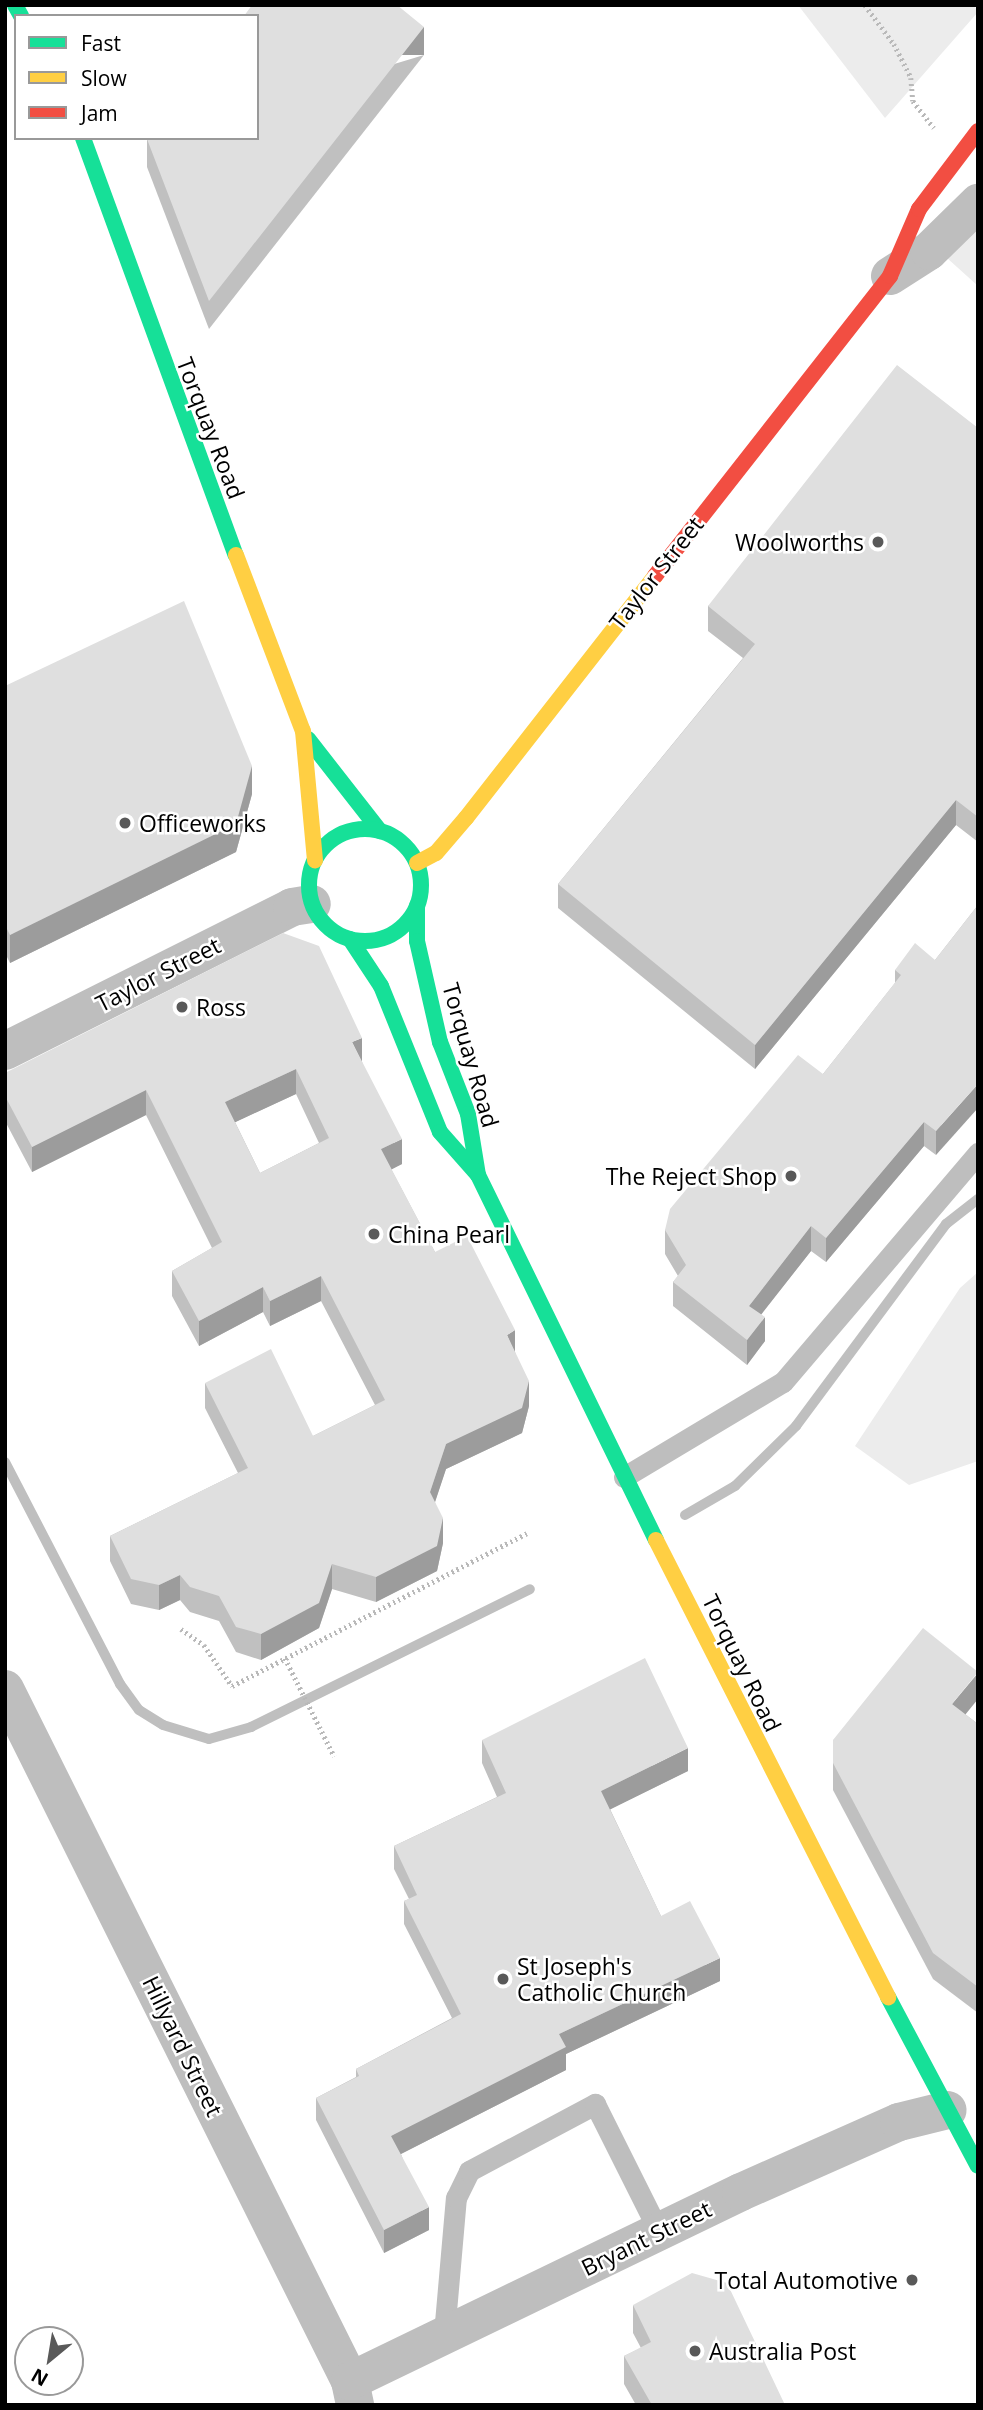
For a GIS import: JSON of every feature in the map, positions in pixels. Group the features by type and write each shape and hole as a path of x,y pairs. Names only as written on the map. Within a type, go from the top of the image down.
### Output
{"street":[{"name":"Taylor Street","path":"417,863 436,853 466,818 890,276 919,209 978,131"},
{"name":"Torquay Road","path":"84,140 123,261 303,731 316,823 315,860"},
{"name":"Taylor Street","path":"890,276 929,251 978,203"},
{"name":"Torquay Road","path":"303,731 380,831"},
{"path":"380,831 408,848 417,863 417,906 390,935 350,939 334,932 312,904 315,860 341,833 380,831"},
{"name":"Taylor Street","path":"5,1051 292,907 312,904"},
{"name":"Torquay Road","path":"417,906 423,973 468,1115 478,1175"},
{"name":"Torquay Road","path":"350,939 381,986 440,1132 478,1175 624,1477 958,2109 978,2166"},
{"name":"Hillyard Street","path":"5,1689 352,2393"},
{"name":"Bryant Street","path":"352,2393 444,2334 659,2232 899,2122 958,2109"}],"lane":[{"path":"624,1477 783,1382 978,1153"},
{"path":"444,2334 456,2197 469,2171 595,2104 659,2232"}],"path":[{"path":"865,5 905,66 923,118 962,152"},
{"path":"181,1629 205,1645 232,1686 527,1533"},
{"path":"285,1658 334,1756"}],"shaded area":[{"path":"798,5 974,5 978,12 885,118"},
{"path":"978,220 978,286 947,258"},
{"path":"978,1272 978,1461 909,1485 855,1446 960,1288"}],"building":[{"path":"252,5 397,5 424,27 209,301 147,140 259,140 259,14 245,14"},
{"path":"897,365 978,428 978,817 956,800 755,1045 558,884 755,644 708,606"},
{"name":"Officeworks","path":"184,601 252,766 236,824 10,935 5,925 5,686"},
{"path":"978,905 978,1084 936,1131 924,1122 826,1238 811,1226 749,1306 765,1317 747,1340 673,1282 686,1265 665,1230 670,1209 798,1055 823,1074 901,975 895,970 915,943 935,960"},
{"path":"283,933 319,946 362,1038 352,1042 402,1139 381,1149 435,1252 467,1236 515,1330 507,1335 529,1381 522,1408 446,1444 430,1492 443,1518 437,1546 376,1577 332,1564 319,1603 261,1634 236,1627 219,1596 190,1587 180,1575 159,1585 131,1579 110,1536 248,1468 205,1383 271,1349 313,1436 385,1400 321,1276 270,1301 263,1287 199,1321 172,1271 222,1242 146,1090 32,1147 5,1096 5,1073","holes":["296,1069 329,1138 260,1173 225,1102"]},
{"path":"923,1628 978,1672 952,1704 978,1724 978,1987 933,1953 833,1763 833,1740"},
{"path":"645,1658 688,1748 601,1791 661,1916 690,1901 720,1958 559,2034 566,2047 391,2136 429,2207 384,2230 316,2098 359,2076 356,2069 461,2014 404,1901 417,1895 394,1846 506,1793 482,1740"},
{"name":"Australia Post","path":"692,2273 727,2283 785,2405 652,2405 624,2356 651,2342 633,2305"}],"waterway":[{"path":"685,1515 735,1486 796,1426 946,1224 978,1199"},
{"path":"5,1462 120,1684 139,1710 163,1725 209,1739 251,1727 530,1589"}],"traffic: fast":[{"path":"15,5 20,14"},
{"path":"84,140 236,555"},
{"path":"308,739 380,831"},
{"path":"365,829 386,833 405,845 417,864 421,885 417,906 405,925 386,937 365,941 344,937 325,925 313,906 309,885 313,864 325,845 344,833 365,829"},
{"path":"417,906 417,941 440,1042 468,1114 478,1175 656,1540"},
{"path":"350,939 381,986 440,1132 478,1175"},
{"path":"888,1997 978,2166"}],"traffic: slow":[{"path":"236,555 303,731 315,860"},
{"path":"417,863 436,853 466,818 655,576"},
{"path":"656,1540 888,1997"}],"traffic: jam":[{"path":"655,576 890,276 919,209 978,131"}],"place":[{"name":"Woolworths","path":"878,542"},
{"name":"Officeworks","path":"125,823"},
{"name":"Ross","path":"182,1007"},
{"name":"The Reject Shop","path":"791,1176"},
{"name":"China Pearl","path":"374,1234"},
{"name":"St Joseph's Catholic Church","path":"503,1979"},
{"name":"Total Automotive","path":"912,2280"},
{"name":"Australia Post","path":"695,2351"}]}
